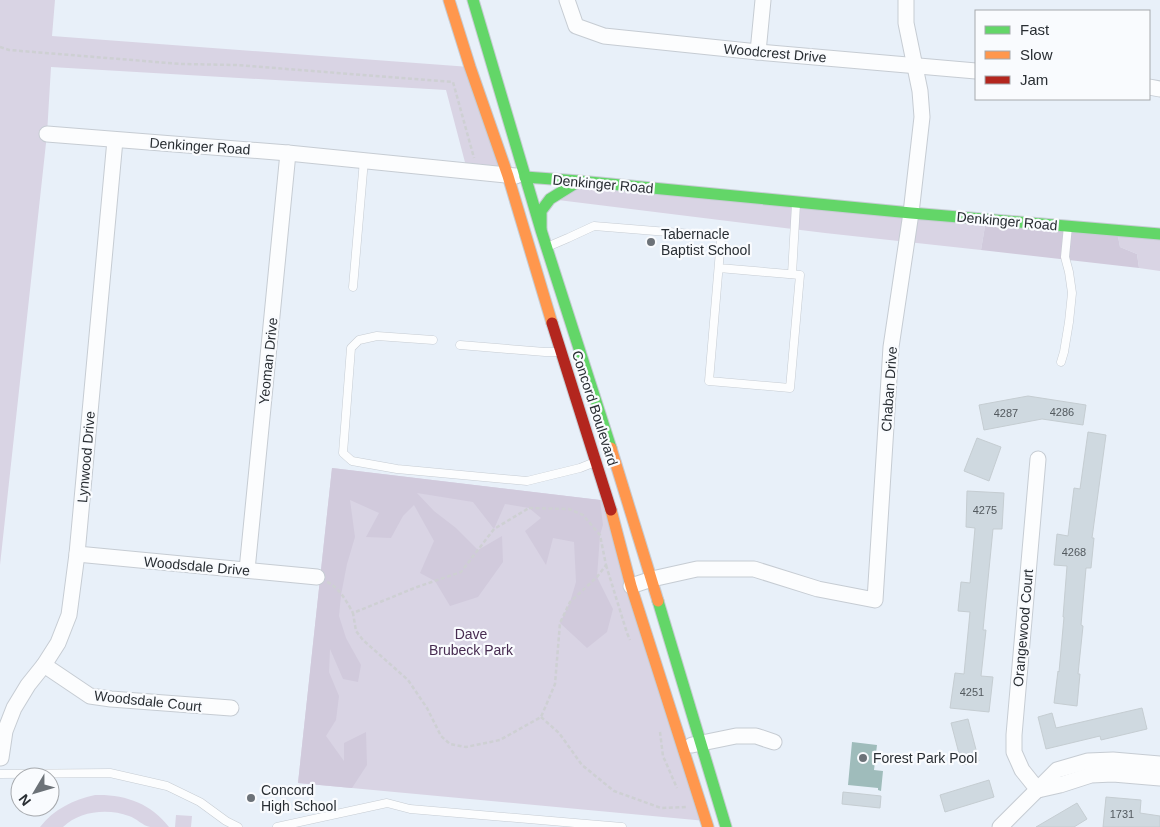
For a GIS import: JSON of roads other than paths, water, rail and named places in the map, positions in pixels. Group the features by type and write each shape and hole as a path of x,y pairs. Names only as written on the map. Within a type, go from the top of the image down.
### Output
{"street":[{"name":"Concord Boulevard","path":"449,0 508,176 560,352 609,501 631,586 708,827"},
{"name":"Concord Boulevard","path":"473,0 546,247 652,579 726,827"},
{"name":"Woodcrest Drive","path":"567,0 576,26 604,36 758,52 975,71"},
{"path":"758,52 763,0"},
{"name":"Chaban Drive","path":"652,579 698,569 754,569 818,589 875,600 891,348 911,213 922,117 920,91 906,24 906,0"},
{"name":"Denkinger Road","path":"47,134 288,152 477,171 508,176 1160,234"},
{"name":"Lynwood Drive","path":"1,758 5,731 14,708 58,643 69,615 77,554 115,140"},
{"name":"Yeoman Drive","path":"247,570 288,152"},
{"path":"541,230 541,211 550,199 579,181"},
{"name":"Orangewood Court","path":"1038,460 1014,752 1022,770 1038,790"},
{"name":"Woodsdale Drive","path":"77,554 317,577"},
{"path":"631,586 652,579"},
{"name":"Woodsdale Court","path":"44,665 90,696 231,708"},
{"path":"683,746 736,736 756,736 774,742"},
{"path":"1000,827 1057,770 1088,760 1160,764"},
{"path":"1038,790 1091,775 1113,774 1160,778"}],"lane":[{"path":"353,287 364,160"},
{"path":"792,274 796,202"},
{"path":"546,247 594,226 717,236 721,239 710,381 790,388 800,275 719,268"},
{"path":"1061,362 1069,322 1072,293 1065,257 1068,226"},
{"path":"433,340 377,336 359,340 351,348 342,453 352,461 397,469 528,481 596,462"},
{"path":"460,345 560,352"},
{"path":"0,774 110,773 167,786 200,802 226,821 238,827"},
{"path":"277,827 387,804 410,809 622,827"}],"place":[{"name":"Tabernacle Baptist School","path":"651,242"},
{"name":"Forest Park Pool","path":"863,758"},
{"name":"Concord High School","path":"251,798"}],"park label":[{"name":"Dave Brubeck Park","path":"471,642"}]}
